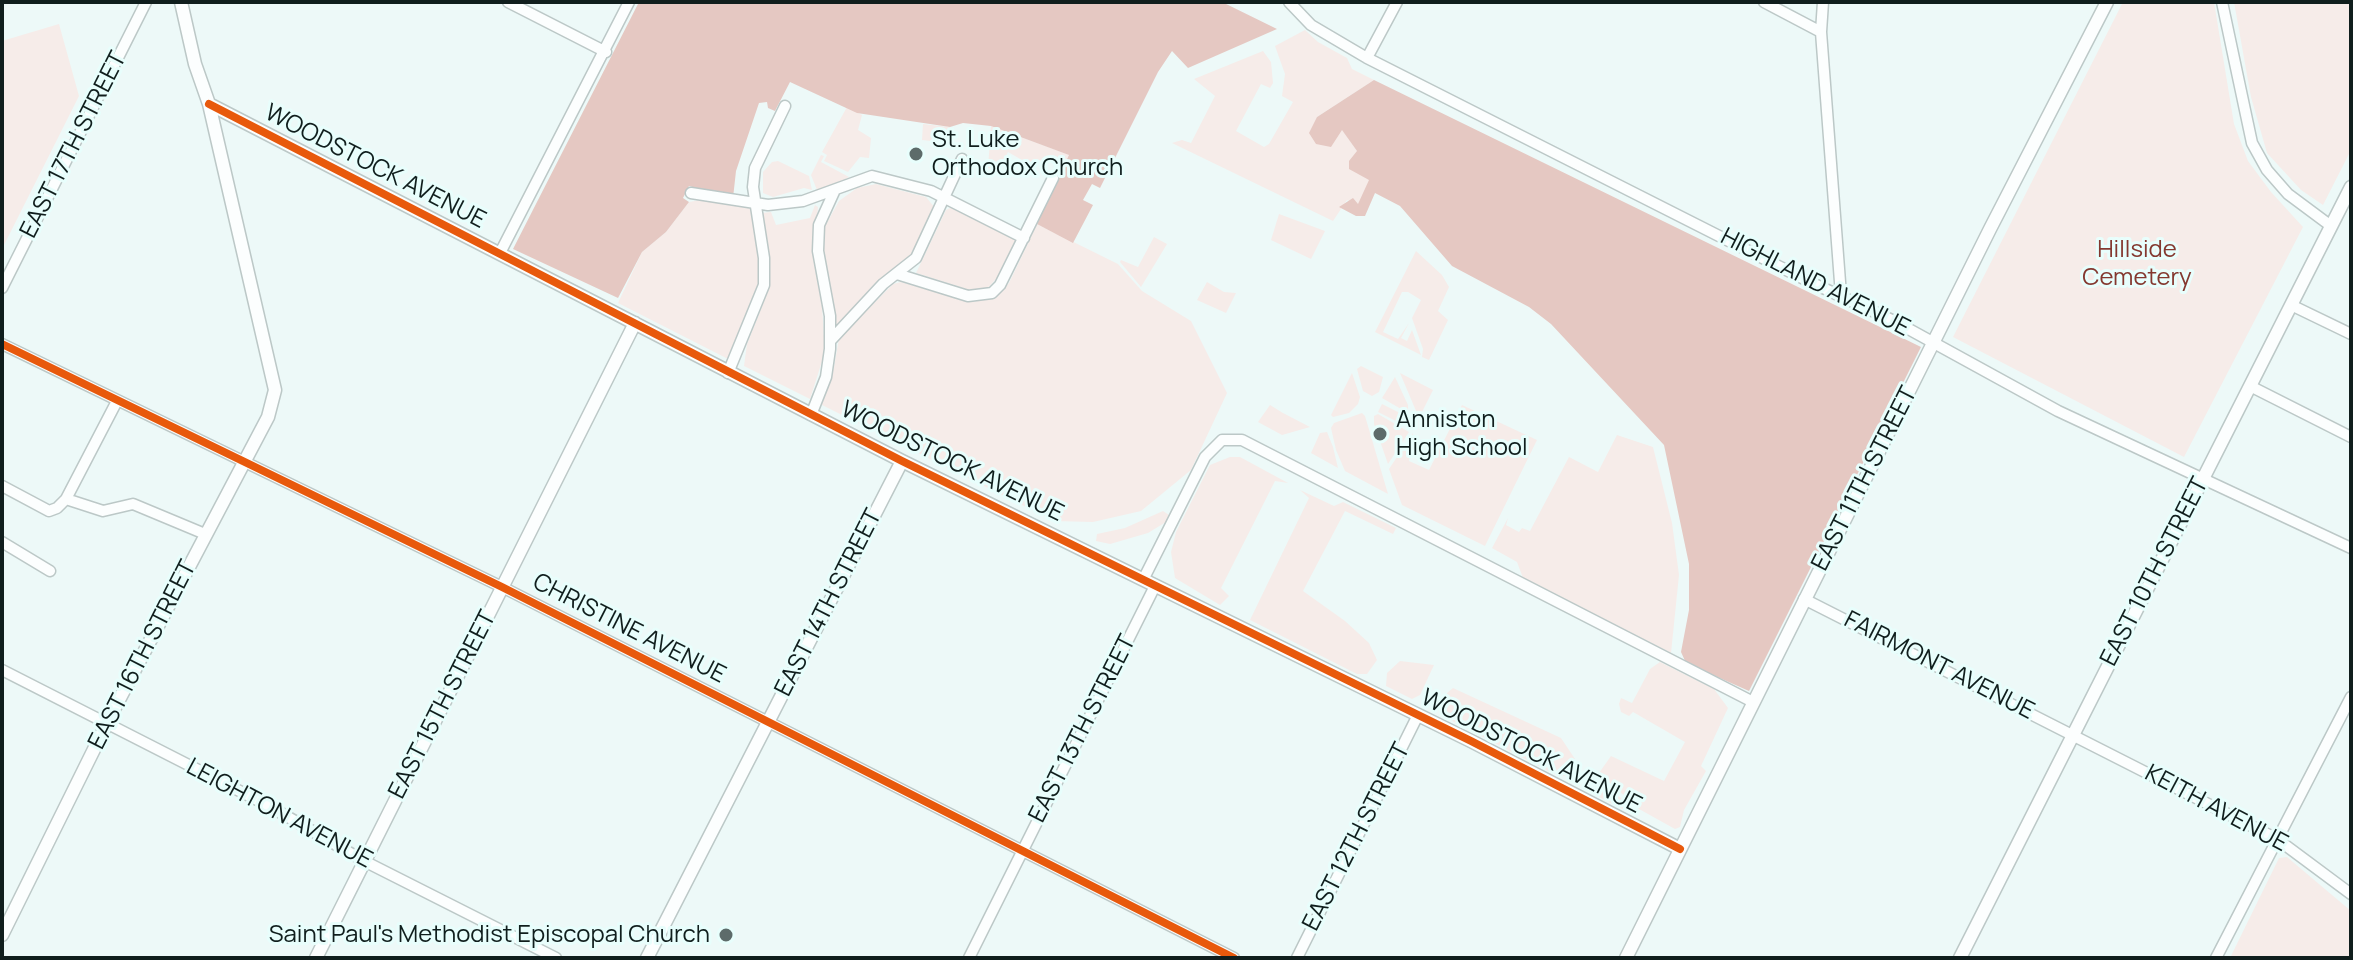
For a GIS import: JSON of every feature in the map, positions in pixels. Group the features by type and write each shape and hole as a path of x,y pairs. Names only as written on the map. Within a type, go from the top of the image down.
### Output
{"street":[{"name":"EAST 17TH STREET","path":"2,288 146,2"},
{"name":"EAST 16TH STREET","path":"2,935 107,723 268,417 275,390 209,104 195,64 181,2"},
{"path":"508,2 606,52"},
{"path":"500,253 629,2"},
{"name":"HIGHLAND AVENUE","path":"1289,2 1311,25 1367,58 1841,295 2058,411 2351,548"},
{"path":"1367,58 1397,2"},
{"path":"1764,2 1821,32"},
{"path":"1823,2 1821,32 1841,295"},
{"name":"EAST 11TH STREET","path":"1626,958 2107,2"},
{"path":"2222,2 2252,143 2267,170 2288,194 2331,226"},
{"name":"WOODSTOCK AVENUE","path":"209,104 728,373 1680,849"},
{"path":"728,373 764,285 755,168 785,106"},
{"path":"830,341 916,258 962,159"},
{"path":"691,193 756,204 803,201 872,176 945,197 1024,238"},
{"path":"897,274 968,296 992,293 1000,285 1053,178"},
{"name":"EAST 10TH STREET","path":"1960,958 2351,187"},
{"path":"811,415 826,377 830,341 830,316 818,251 819,225 834,192"},
{"path":"2291,305 2351,334"},
{"name":"EAST 15TH STREET","path":"316,958 635,323"},
{"name":"CHRISTINE AVENUE","path":"2,344 502,587 1234,958"},
{"path":"2250,386 2351,437"},
{"path":"2,486 49,511 66,499 117,401"},
{"name":"EAST 13TH STREET","path":"969,958 1149,583 1205,457 1222,440 1242,440 1753,702"},
{"name":"EAST 14TH STREET","path":"647,958 902,461"},
{"path":"66,499 103,511 133,504 205,534"},
{"path":"2,542 50,571"},
{"name":"FAIRMONT AVENUE","path":"1804,599 2073,734"},
{"name":"LEIGHTON AVENUE","path":"2,670 269,806 364,861 556,958"},
{"path":"2216,958 2351,697"},
{"name":"EAST 12TH STREET","path":"1297,958 1417,717"},
{"name":"KEITH AVENUE","path":"2073,734 2277,839 2351,894"}],"green space":[{"name":"Hillside Cemetery","path":"2123,2 2214,2 2234,124 2248,161 2303,227 2184,457 1953,337"},
{"path":"2234,2 2351,2 2351,150 2323,205 2301,190 2267,153 2251,97"},
{"path":"59,24 79,96 2,249 2,41"},
{"path":"1305,30 1318,42 1347,58 1352,69 1374,80 1317,117 1336,134 1342,129 1357,151 1370,180 1358,205 1347,200 1333,221 1172,143 1182,140 1191,143 1215,96 1194,79 1263,51 1271,62 1273,83 1270,88 1261,84 1236,131 1264,147 1269,144 1293,102 1282,96 1285,74 1275,46"},
{"path":"847,107 862,115 858,130 871,138 869,158 860,157 848,172 824,161 827,155 822,152"},
{"path":"923,124 950,127 949,143 922,140"},
{"path":"991,126 1070,155 1067,161 1052,155 1047,164 1039,160 1031,174 1021,169 1022,160 1008,152 999,169 988,168"},
{"path":"821,155 824,156 821,162 849,177 830,188 817,190 811,175"},
{"path":"778,161 809,176 812,190 804,188 773,197 763,193 763,172 772,162"},
{"path":"876,184 926,197 935,208 908,260 836,328 823,246 824,228 839,201 857,188"},
{"path":"706,199 751,208 759,261 759,284 752,308 730,360 618,303 642,252 666,232 689,202"},
{"path":"815,205 818,207 813,257 822,306 825,352 810,399 744,366 747,344 763,304 768,276 762,213 771,212 776,225 810,218"},
{"path":"952,207 1012,235 1016,241 1003,271 987,289 976,292 916,273 946,210"},
{"path":"1279,214 1325,231 1311,259 1271,240"},
{"path":"1037,224 1118,264 1142,291 1191,321 1227,393 1191,470 1141,511 1093,522 1054,521 820,404 834,367 839,338 893,284 901,282 971,302 995,298 1009,283"},
{"path":"1154,237 1167,244 1141,287 1120,262 1138,267"},
{"path":"1416,251 1442,275 1449,287 1438,311 1448,320 1429,360 1422,357 1423,349 1412,318 1421,300 1408,292 1402,292 1383,332 1398,339 1409,323 1401,338 1407,341 1412,330 1421,355 1375,332"},
{"path":"1207,282 1224,292 1236,293 1226,313 1197,300"},
{"path":"1361,366 1383,377 1379,392 1372,396 1363,391 1357,369"},
{"path":"1352,373 1360,397 1358,404 1349,413 1333,417 1331,415"},
{"path":"1400,373 1433,390 1419,418"},
{"path":"1395,377 1408,405 1408,413 1382,398"},
{"path":"1382,404 1406,416 1406,426 1378,412"},
{"path":"1270,405 1310,427 1282,435 1258,422"},
{"path":"1462,405 1537,440 1485,546 1402,505 1389,469 1413,433 1409,461 1429,470"},
{"path":"1362,413 1388,494 1345,471 1336,450 1331,428 1334,423"},
{"path":"1378,414 1409,432 1388,464 1374,424 1374,416"},
{"path":"1327,432 1338,468 1311,453 1320,433"},
{"path":"1617,435 1653,447 1672,523 1679,575 1671,653 1523,578 1517,562 1492,548 1508,518 1506,525 1519,532 1522,528 1530,531 1569,457 1598,472"},
{"path":"1230,457 1240,457 1288,483 1275,481 1221,588 1229,596 1220,605 1175,578 1171,552 1176,532 1210,465"},
{"path":"1300,490 1334,506 1343,502 1396,528 1393,534 1345,511 1303,591 1345,621 1369,643 1377,660 1367,674 1357,674 1250,620 1309,498"},
{"path":"1163,511 1169,515 1166,522 1148,533 1110,544 1096,541 1097,534 1125,528"},
{"path":"1400,661 1434,665 1420,695 1412,699 1386,686 1387,673"},
{"path":"1660,662 1714,689 1728,708 1701,766 1706,771 1684,810 1680,827 1675,829 1639,809 1599,773 1611,756 1664,781 1685,742 1633,712 1629,716 1621,712 1619,704 1621,698 1632,703 1650,669"},
{"path":"1453,688 1561,738 1575,759 1566,776 1558,776 1441,715 1440,699"},
{"path":"1597,777 1630,806 1633,814 1589,792"},
{"path":"2287,857 2351,911 2351,958 2230,958 2279,858"}],"shaded area":[{"path":"639,2 1222,2 1277,29 1188,68 1172,51 1158,72 1100,188 1092,184 1083,200 1093,205 1073,243 1037,224 1069,155 991,126 963,123 950,127 857,113 790,82 775,111 768,108 767,102 759,103 736,171 733,198 689,186 683,198 689,202 666,232 642,252 618,298 513,249"},
{"path":"1374,80 1921,347 1749,691 1686,663 1681,652 1689,610 1689,564 1664,445 1551,324 1529,307 1452,266 1400,206 1375,193 1365,216 1356,216 1339,207 1353,198 1358,204 1369,180 1349,169 1349,161 1357,151 1342,130 1331,147 1316,144 1309,133 1317,117"}],"cycle path":[{"path":"209,104 902,461 1471,741 1680,849"},
{"path":"2,344 502,587 1234,958"}],"place":[{"name":"St. Luke Orthodox Church","path":"916,154"},
{"name":"Anniston High School","path":"1380,434"},
{"name":"Saint Paul's Methodist Episcopal Church","path":"726,935"}]}
